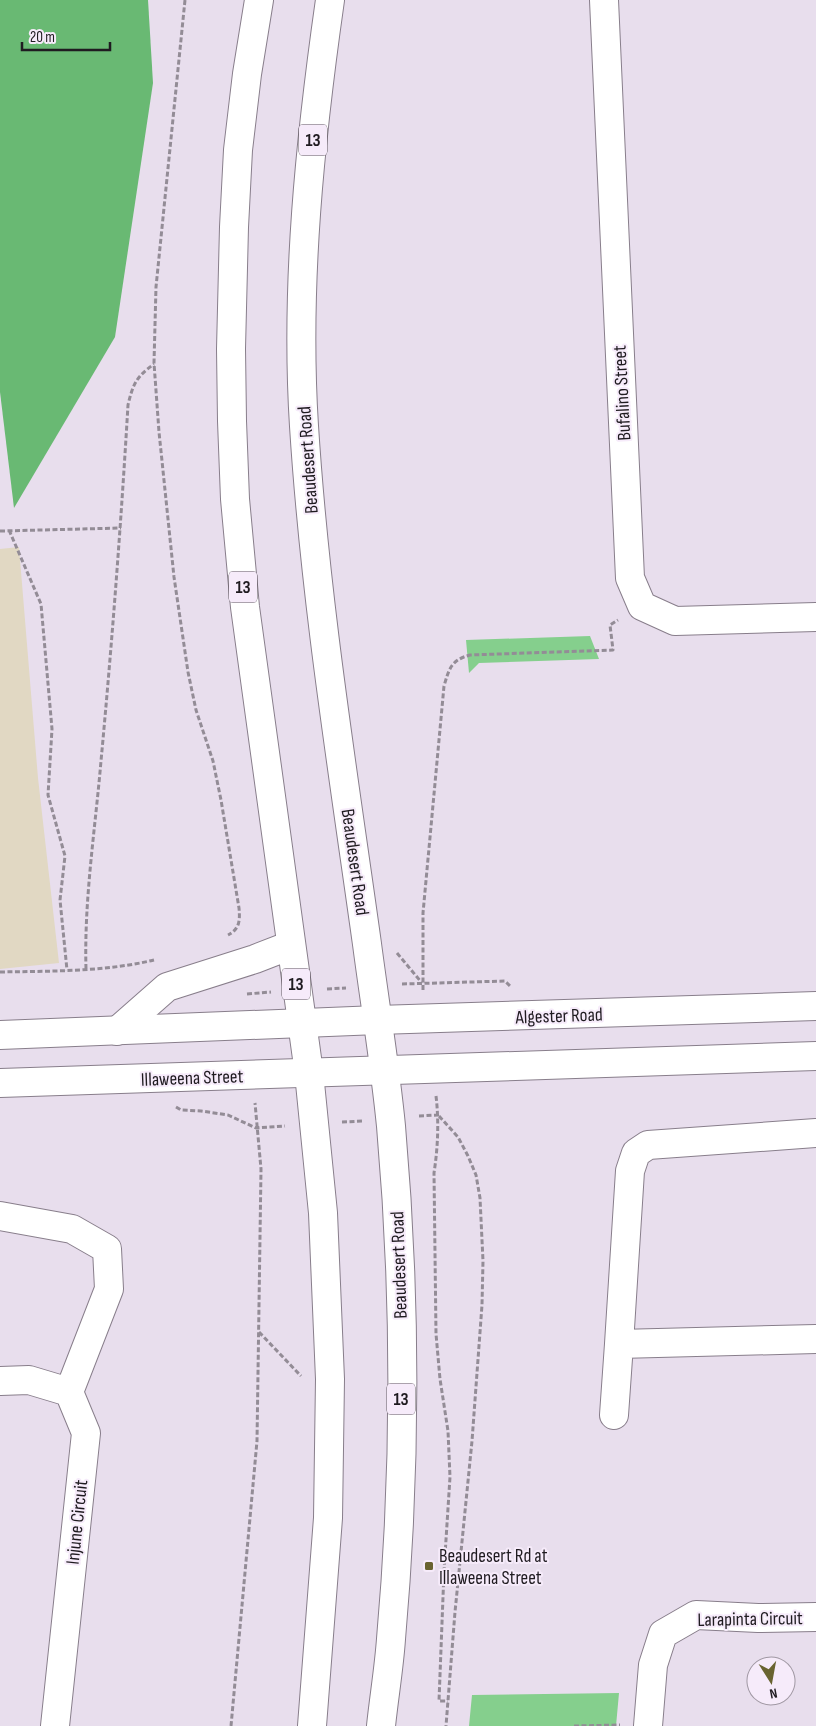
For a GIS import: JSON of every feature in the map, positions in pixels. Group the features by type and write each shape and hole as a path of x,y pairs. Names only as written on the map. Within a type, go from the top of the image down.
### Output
{"main road":[{"name":"13","path":"259,0 247,74 238,150 231,348 232,421 235,499 245,607 284,877 291,945 309,1073 324,1214 330,1369 328,1518 312,1726"},
{"name":"Beaudesert Road","path":"330,0 317,88 304,261 303,421 314,553 390,1118 397,1222 401,1320 398,1542 381,1726"},
{"name":"Bufalino Street","path":"604,0 630,578 642,606"},
{"path":"642,606 675,621 816,616"},
{"path":"117,1031 167,987 235,966 291,945"},
{"name":"Algester Road","path":"301,1023 816,1006"},
{"path":"0,1035 301,1023"},
{"path":"384,1072 816,1056"},
{"name":"Illaweena Street","path":"0,1083 384,1072"},
{"path":"614,1415 630,1171 636,1153 648,1146 816,1133"},
{"path":"0,1216 72,1229 108,1248 109,1289 69,1392 29,1380 0,1381"},
{"path":"619,1344 816,1339"},
{"name":"Injune Circuit","path":"55,1726 86,1433 69,1392"},
{"name":"Larapinta Circuit","path":"648,1725 653,1665 663,1634 696,1615 758,1618 816,1617"}],"path":[{"path":"185,0 156,288 154,363 174,577 188,672 196,710 213,761 222,800 239,908 240,918 238,927 234,932 223,938"},
{"path":"86,970 86,909 121,528 128,405 132,385 141,373 154,363"},
{"path":"0,531 121,528"},
{"path":"9,530 41,604 52,729 48,795 66,856 60,900 68,970"},
{"path":"422,983 423,913 444,686 453,664 459,658 470,655 613,650 610,625 642,606"},
{"path":"0,972 86,970 131,965 156,959"},
{"path":"246,994 422,983 505,981"},
{"path":"181,1110 228,1115 256,1128 438,1115"},
{"path":"438,1115 458,1138 476,1175 480,1198 483,1261 482,1305 472,1441 446,1726"},
{"path":"438,1115 434,1173 436,1334 440,1379 448,1431 450,1477 439,1701 448,1701"},
{"path":"231,1726 256,1460 261,1169 256,1128"},
{"path":"259,1331 330,1407"},
{"path":"574,1726 648,1725"}],"shaded area":[{"path":"19,547 38,778 59,963 0,969 0,549"}],"green space":[{"path":"0,0 148,0 153,83 115,337 14,508 0,392"},
{"path":"590,636 599,659 479,663 469,673 466,640"},
{"path":"619,1693 616,1726 469,1726 472,1695"}],"place":[{"name":"Beaudesert Rd at Illaweena Street","path":"429,1566"}]}
